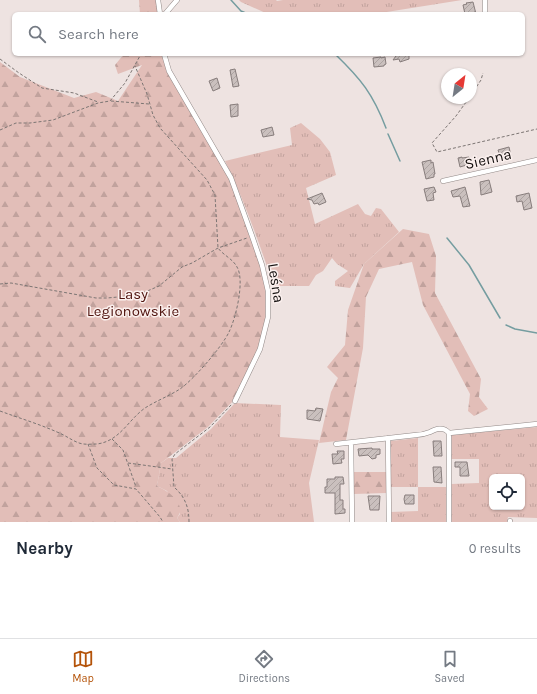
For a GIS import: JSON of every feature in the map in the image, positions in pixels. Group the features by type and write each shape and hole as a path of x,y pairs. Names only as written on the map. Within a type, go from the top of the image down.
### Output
{"street":[{"path":"158,0 160,12"},
{"path":"167,12 177,0"},
{"path":"485,12 486,0"},
{"name":"Leśna","path":"165,56 169,71 231,178 262,265 268,291 268,317 260,349 235,401"},
{"name":"Sienna","path":"444,181 537,160"},
{"path":"336,444 424,434 439,429 446,430 449,433 537,424"},
{"path":"449,433 450,522"},
{"path":"388,438 389,522"},
{"path":"351,443 352,522"}],"path":[{"path":"110,101 125,83 140,56"},
{"path":"0,59 19,74 42,88 74,93 98,102"},
{"path":"0,411 58,432 79,443 99,443 112,439 118,435 143,409 187,383 222,344 230,331 239,297 241,280 238,268 218,248 215,195 207,180 160,128 153,115 135,66"},
{"path":"477,87 482,80 483,73"},
{"path":"0,130 16,122 30,123 53,120 98,102 110,101 150,104"},
{"path":"465,104 432,143 437,152 537,129"},
{"path":"0,284 11,283 96,298 129,296 160,286 182,267 218,248 252,236"},
{"path":"189,522 189,513 186,502 174,487 172,459 175,454 210,427 235,401"},
{"path":"112,439 122,450 136,488 163,522"},
{"path":"88,444 97,468 114,485 136,488"},
{"path":"127,463 172,469"}],"green space":[{"path":"139,0 160,0 158,12 140,12"},
{"path":"239,0 462,0 387,12 264,12"},
{"name":"Lasy Legionowskie","path":"122,56 166,56 170,68 231,183 261,265 266,292 267,316 258,352 234,400 208,427 161,463 157,486 176,499 180,508 180,513 177,518 180,522 0,522 0,62 20,77 74,98 96,92 118,101 142,65 118,74 115,65"},
{"path":"301,123 320,139 330,152 336,175 306,188 315,224 358,204 365,214 371,216 376,208 381,209 399,232 364,264 350,288 335,286 335,281 348,271 337,264 332,258 323,271 316,275 309,286 274,286 245,207 225,161 292,145 290,128"},
{"path":"403,229 429,234 436,256 435,293 481,379 479,397 488,409 474,416 468,411 470,394 423,305 412,262 379,269 366,297 363,348 346,440 319,443 331,392 338,378 327,367 345,345 348,310 364,264"},
{"path":"235,403 281,405 280,437 319,440 309,483 314,522 180,522 177,518 180,514 167,491 157,486 161,463 168,458 176,458 211,429"},
{"path":"537,427 537,518 508,517 507,522 451,522 451,484 479,483 479,459 451,459 451,435"},
{"path":"418,438 418,487 390,487 390,442"},
{"path":"353,472 386,472 386,493 354,494"},
{"path":"418,487 446,487 446,522 390,522 390,512 418,511"}],"building":[{"path":"473,2 476,12 465,12 463,5 467,4 466,3"},
{"path":"396,56 409,56 409,59 400,62 399,59 393,60"},
{"path":"385,57 386,64 384,66 374,67 373,58"},
{"path":"235,69 239,86 233,87 230,70"},
{"path":"217,78 220,88 213,91 209,81"},
{"path":"238,104 238,116 231,117 230,105"},
{"path":"272,127 274,135 263,137 261,130"},
{"path":"509,147 511,156 501,159 498,150"},
{"path":"469,157 470,164 460,167 458,158"},
{"path":"431,160 431,163 433,162 435,174 434,177 426,179 422,162"},
{"path":"489,180 492,192 481,195 480,182"},
{"path":"434,187 436,192 433,193 434,200 427,201 424,189"},
{"path":"465,187 470,206 463,207 460,196 453,197 451,191"},
{"path":"322,193 326,202 319,205 318,203 314,204 312,200 307,199"},
{"path":"529,193 532,208 524,210 522,201 517,202 516,196"},
{"path":"316,408 323,409 320,421 307,419 307,410 315,411"},
{"path":"433,441 441,441 442,456 434,456"},
{"path":"358,449 380,449 380,454 376,455 376,458 372,459 368,455 359,456"},
{"path":"337,451 344,451 344,459 341,459 342,463 333,464 332,454 338,454"},
{"path":"455,462 467,462 469,476 460,476 460,467 455,467"},
{"path":"433,467 441,467 442,483 434,482"},
{"path":"335,477 343,477 344,484 340,484 340,500 343,500 343,509 345,509 345,513 335,514 335,493 325,493 327,479 335,479"},
{"path":"405,495 414,495 414,504 405,504"},
{"path":"368,496 380,496 379,510 370,510"}],"waterway":[{"path":"231,0 243,12"},
{"path":"337,56 359,79 371,96 386,128"},
{"path":"388,134 400,161"},
{"path":"447,238 469,265 500,318"},
{"path":"506,325 515,329 537,333"}]}
